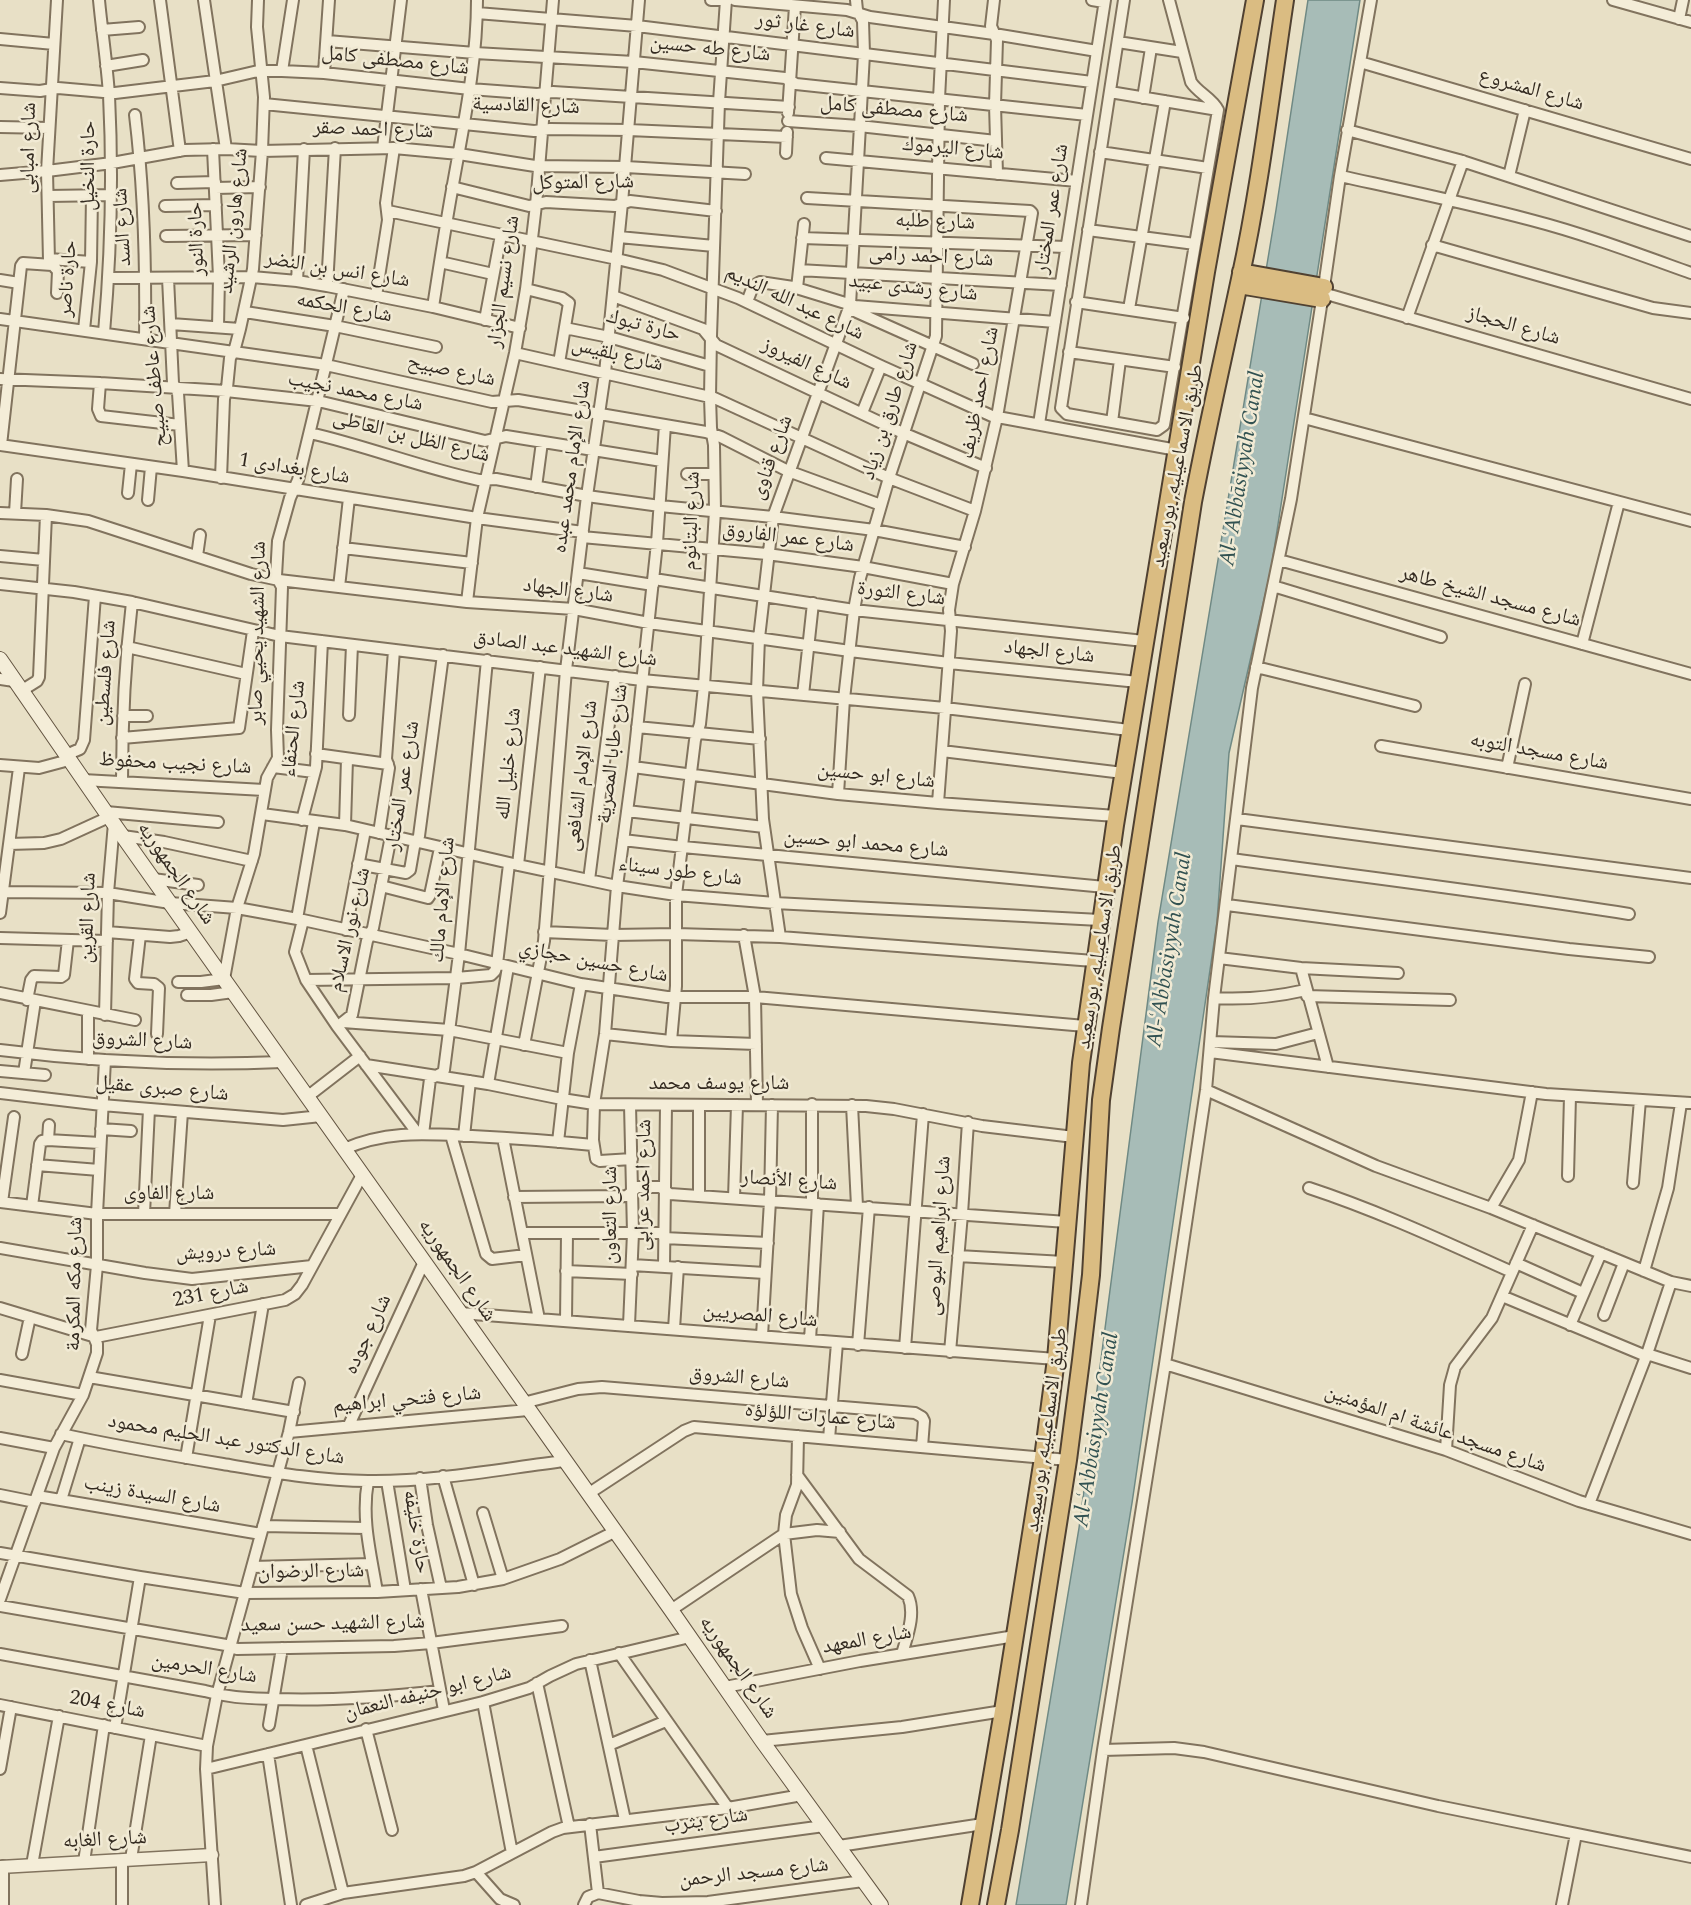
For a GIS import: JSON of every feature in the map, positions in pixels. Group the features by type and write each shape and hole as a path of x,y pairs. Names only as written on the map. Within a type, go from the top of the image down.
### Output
{"highway":[{"name":"طريق الاسماعيليه, بورسعيد","path":"996,1905 1010,1830 1068,1460 1091,1275 1098,1137 1105,1064 1193,502 1203,448 1248,280 1285,0"},
{"name":"طريق الاسماعيليه, بورسعيد","path":"970,1905 1043,1458 1056,1359 1085,1026 1100,920 1250,4"},
{"path":"1248,280 1322,293"},
{"path":"1122,780 1127,793 1136,796 1149,791"},
{"path":"1115,820 1133,821 1142,831"}],"main road":[{"name":"شارع الجمهوريه","path":"0,659 614,1532 881,1905"}],"street":[{"name":"شارع امبابى","path":"57,0 47,171 51,262 58,271 57,293"},
{"name":"حارة النخيل","path":"99,0 109,93 112,163 109,278 104,333"},
{"path":"160,0 180,151"},
{"path":"204,0 226,149"},
{"name":"شارع هارون الرشيد","path":"221,478 224,399 230,358 240,329 252,277 260,187 264,104 257,27 258,0"},
{"path":"282,71 292,0"},
{"path":"324,73 329,0"},
{"path":"376,296 388,220 386,203 389,148 387,115 401,0"},
{"path":"433,307 470,89 477,0"},
{"name":"شارع نسيم الجزار","path":"467,602 477,518 505,401 526,290 536,205 553,0"},
{"name":"شارع الإمام محمد عبده","path":"524,1044 544,932 566,670 609,337 626,167 639,0"},
{"path":"711,0 727,0"},
{"name":"شارع البتانوم","path":"671,1041 675,998 676,895 704,686 711,588 715,511 710,366 719,102 727,0"},
{"path":"735,0 847,10 870,17 1097,51"},
{"name":"شارع قناوى","path":"780,937 764,827 757,690 759,638 772,517 850,307 864,54 863,21 856,0"},
{"name":"شارع طارق بن زياد","path":"838,794 844,699 854,610 862,567 903,433 936,336 939,99 944,0"},
{"path":"994,0 991,26 997,40 995,105 997,174"},
{"path":"1092,0 1105,1"},
{"path":"1124,0 1061,404 1063,411 1067,414 1157,430 1164,425 1218,110 1192,85 1169,0"},
{"path":"1081,1905 1103,1750 1166,1364 1206,1090 1214,998 1256,667 1279,560 1304,418 1347,130 1371,0"},
{"path":"1613,0 1691,22"},
{"path":"1678,19 1683,0"},
{"name":"شارع عمر المختار","path":"1039,424 1105,1"},
{"path":"786,153 795,6"},
{"name":"شارع غار ثور","path":"477,13 637,26 1092,82"},
{"path":"102,30 139,27"},
{"path":"0,39 54,44"},
{"name":"شارع طه حسين","path":"327,41 474,53 634,62 785,78 796,84 1087,115"},
{"path":"1118,42 1182,52"},
{"path":"1143,98 1151,48"},
{"path":"106,66 143,60"},
{"name":"شارع المشروع","path":"1360,62 1691,159"},
{"name":"شارع مصطفى كامل","path":"0,88 40,91 51,88 109,93 215,81 262,71 282,71 537,94 631,97 789,107"},
{"path":"1110,92 1218,110"},
{"path":"1129,309 1165,101"},
{"name":"شارع القادسية","path":"264,104 542,130 629,130 787,137"},
{"path":"1509,176 1525,110"},
{"name":"شارع السد","path":"135,115 140,158 146,277 145,339"},
{"name":"شارع مصطفى كامل","path":"788,121 859,126 996,141"},
{"path":"0,127 49,128"},
{"path":"1347,130 1463,161 1691,236"},
{"path":"297,281 304,148"},
{"name":"شارع احمد صقر","path":"0,175 112,163 180,151 213,149 262,151 304,148 389,148 459,154 539,166 626,167 745,174"},
{"path":"327,286 335,148"},
{"name":"حارة النور","path":"213,149 219,277 218,327"},
{"path":"1101,152 1208,168"},
{"name":"شارع اليرموك","path":"826,158 1077,181"},
{"path":"1407,318 1463,161"},
{"path":"1340,176 1449,199 1533,221 1628,250 1691,273"},
{"path":"177,183 260,187"},
{"name":"شارع المتوكل","path":"452,187 525,206 546,202 615,206 630,201 716,211"},
{"name":"حارة ناصر","path":"84,330 91,262 92,195"},
{"path":"48,196 111,195"},
{"name":"شارع احمد ظريف","path":"807,198 1031,211 1032,213 998,417 975,511 953,584 949,610 951,631 938,803"},
{"path":"165,206 216,205"},
{"name":"شارع عبد الله النديم","path":"388,211 663,270 747,302 920,384 998,417 1177,450"},
{"path":"797,288 804,224"},
{"path":"1088,230 1195,244"},
{"path":"165,236 256,235"},
{"path":"485,320 501,235"},
{"path":"619,237 714,246"},
{"name":"شارع طلبه","path":"802,238 1066,247"},
{"path":"1432,245 1642,305 1672,312 1691,313"},
{"path":"1,445 4,379 22,264 91,262"},
{"path":"440,262 493,274"},
{"name":"شارع احمد رامى","path":"799,270 1061,285"},
{"name":"شارع انس بن النضر","path":"109,278 252,277 297,281 433,307 520,328"},
{"name":"شارع عاطف صبيح","path":"168,278 173,383 178,393 183,471"},
{"path":"0,280 19,283"},
{"name":"شارع رشدى عبيد","path":"747,302 757,282 797,288 850,307 1055,322"},
{"name":"شارع الشهيد يحيي صابر","path":"224,979 237,908 252,861 262,814 264,790 268,775 278,758 277,709 282,587 276,573 280,533 298,480 344,289"},
{"path":"526,290 566,300 569,303 559,363"},
{"name":"شارع الحجاز","path":"1322,293 1691,399"},
{"name":"شارع الفيروز","path":"613,296 703,329 716,345 903,433 986,468"},
{"path":"1076,302 1184,318"},
{"path":"850,307 973,364"},
{"name":"شارع الحكمه","path":"244,312 335,326 436,347"},
{"name":"شارع صبيح","path":"0,319 326,365 492,402 518,400 712,433 788,471 881,506"},
{"path":"171,324 240,329"},
{"name":"حارة تبوك","path":"565,328 609,337 710,366"},
{"path":"1069,352 1174,367"},
{"name":"شارع بلقيس","path":"515,353 710,397 889,478 975,511"},
{"path":"1112,422 1120,360"},
{"path":"862,413 881,366"},
{"name":"شارع محمد نجيب","path":"4,379 176,388 318,400 485,441 506,436 662,460"},
{"path":"100,383 98,409 101,416 180,425"},
{"path":"1304,418 1691,521"},
{"name":"شارع طابا المصرية","path":"593,1145 594,1104 610,989 617,886 633,766 657,543 665,425"},
{"name":"شارع الظل بن العاطى","path":"310,433 476,479 496,480 660,506 874,530 965,547"},
{"path":"536,487 542,442"},
{"name":"شارع بغدادى 1","path":"1,445 183,471 583,534"},
{"path":"128,493 131,464"},
{"path":"148,500 152,467"},
{"path":"687,474 714,474"},
{"path":"15,513 17,479"},
{"path":"339,587 349,498"},
{"path":"1582,644 1619,502"},
{"name":"شارع الجهاد","path":"0,513 46,515 102,525 251,574 279,580 467,602 574,609 708,632 850,651 1138,682"},
{"path":"0,680 18,686 37,681 39,677 46,515"},
{"name":"شارع عمر الفاروق","path":"583,534 767,554 862,567 953,584"},
{"path":"197,556 200,535"},
{"path":"343,548 472,562"},
{"path":"0,556 44,560"},
{"name":"شارع مسجد الشيخ طاهر","path":"1279,560 1691,674"},
{"name":"شارع الثورة","path":"578,573 764,595 854,610 1144,641"},
{"name":"شارع الشهيد عبد الصادق","path":"0,584 132,602 280,636 642,680 945,708 1130,730"},
{"path":"1273,586 1441,638"},
{"path":"0,765 39,768 68,758 84,743 95,596"},
{"name":"شارع فلسطين","path":"122,782 123,716 132,602"},
{"path":"803,695 813,603"},
{"path":"122,738 237,729 253,631"},
{"name":"شارع الحنفاء","path":"302,820 314,772 322,641"},
{"path":"349,715 352,645"},
{"path":"127,647 246,674"},
{"path":"379,833 389,768 386,759 394,650"},
{"name":"شارع عمر المختار","path":"358,864 409,872 414,847 419,836 443,655"},
{"name":"شارع الإمام مالك","path":"420,1134 430,1079 444,1070 459,954 488,660"},
{"name":"شارع خليل الله","path":"488,1084 540,667"},
{"path":"1256,667 1415,706"},
{"name":"شارع الإمام الشافعى","path":"589,880 615,676"},
{"path":"1507,768 1525,684"},
{"path":"123,716 147,716"},
{"path":"637,727 760,739"},
{"name":"شارع مسجد التوبه","path":"1381,746 1691,799"},
{"path":"942,751 1122,780"},
{"path":"316,754 388,764"},
{"path":"345,825 347,759"},
{"name":"شارع ابو حسين","path":"633,766 838,794 1115,820"},
{"path":"273,767 314,772"},
{"path":"0,913 19,768"},
{"name":"شارع نجيب محفوظ","path":"83,780 264,790"},
{"path":"627,811 764,827"},
{"name":"شارع طور سيناء","path":"262,814 345,825 514,865 617,886 676,895 775,903 1100,920"},
{"path":"9,844 44,843 61,839 110,817 218,822"},
{"name":"شارع القرين","path":"105,1015 110,817"},
{"path":"1237,819 1691,878"},
{"path":"314,822 295,952 297,960 306,980 420,1134"},
{"path":"346,930 365,830"},
{"path":"123,836 164,842 252,861"},
{"name":"شارع نور الاسلام","path":"340,1024 352,1015 367,941 374,928 391,836"},
{"name":"شارع محمد ابو حسين","path":"624,840 1106,887"},
{"path":"381,886 428,898 440,848"},
{"path":"1232,859 1439,888 1514,896 1629,914"},
{"path":"153,879 198,885"},
{"name":"شارع حسين حجازي","path":"3,892 108,893 170,903 237,908 370,934 581,984 675,998 755,997 1085,1026"},
{"path":"1227,904 1569,949 1649,957"},
{"path":"0,938 68,940 140,935 180,936 191,932"},
{"path":"544,932 613,935 744,935 1094,961"},
{"path":"140,935 135,979 138,983 154,984 159,988 157,1034"},
{"path":"744,935 755,997 757,1105"},
{"path":"24,1073 32,977 36,975 61,977 64,975 68,940"},
{"path":"1219,958 1301,968 1398,974"},
{"path":"306,980 456,978 491,975 502,965"},
{"path":"1301,968 1328,1067"},
{"path":"178,982 224,979"},
{"path":"558,1142 568,1053 581,984"},
{"path":"187,995 233,992"},
{"path":"0,993 135,1020"},
{"path":"1214,998 1251,999 1306,993 1450,1000"},
{"path":"88,1012 88,1059"},
{"path":"340,1024 449,1030 568,1053"},
{"path":"1210,1047 1276,1044 1318,1033"},
{"path":"605,1034 671,1041 756,1044"},
{"path":"1210,1047 1328,1067 1532,1092 1686,1103 1668,1188 1644,1271"},
{"name":"شارع الشروق","path":"0,1050 88,1059 188,1064 282,1062"},
{"name":"شارع مكه المكرمة","path":"0,1599 54,1448 83,1395 97,1348 91,1326 98,1265 97,1214 105,1060"},
{"path":"307,1097 363,1060"},
{"name":"شارع يوسف محمد","path":"363,1060 594,1104 852,1105 887,1108 982,1126 1074,1137"},
{"path":"0,1071 45,1075"},
{"path":"464,1136 470,1081"},
{"path":"1206,1090 1360,1159 1491,1208 1671,1282 1691,1286"},
{"path":"1491,1208 1519,1160 1532,1092"},
{"name":"شارع صبرى عقيل","path":"0,1093 102,1105 283,1120 321,1116"},
{"path":"1568,1176 1570,1096"},
{"path":"1633,1182 1640,1100"},
{"path":"762,1336 770,1201 772,1104"},
{"path":"810,1340 815,1204 813,1104"},
{"name":"شارع التعاون","path":"629,1325 633,1233 630,1105"},
{"name":"شارع احمد عرابى","path":"664,1267 666,1105"},
{"path":"734,1198 737,1105"},
{"path":"852,1105 857,1206"},
{"path":"699,1106 699,1196"},
{"path":"144,1214 149,1109"},
{"path":"175,1214 182,1112"},
{"path":"905,1348 922,1114"},
{"path":"1,1202 14,1117"},
{"name":"شارع ابراهيم البوصى","path":"950,1352 968,1122"},
{"path":"48,1140 49,1125"},
{"path":"101,1129 131,1131"},
{"path":"344,1149 376,1137 420,1134 451,1135 593,1145 595,1157 598,1160 632,1159"},
{"path":"451,1135 487,1256 492,1259 526,1255"},
{"path":"503,1138 539,1319"},
{"path":"32,1206 42,1141 100,1143"},
{"path":"37,1166 99,1170"},
{"name":"شارع 231","path":"0,1308 100,1337 285,1300 295,1294 362,1174"},
{"name":"شارع الأنصار","path":"514,1197 627,1196 637,1187 660,1187 668,1194 1067,1222"},
{"path":"1309,1188 1583,1293"},
{"name":"شارع الفاوى","path":"1,1202 97,1214 339,1214"},
{"path":"858,1344 869,1207"},
{"path":"1446,1450 1450,1384 1455,1367 1492,1318 1533,1225"},
{"path":"522,1233 633,1233 768,1243"},
{"path":"566,1321 567,1233"},
{"name":"شارع درويش","path":"0,1248 192,1279 312,1266"},
{"path":"1570,1324 1601,1253"},
{"path":"958,1256 1064,1262"},
{"name":"شارع جوده","path":"349,1425 424,1262"},
{"path":"1604,1315 1624,1263"},
{"path":"566,1271 678,1267 765,1272"},
{"path":"674,1329 678,1267"},
{"path":"1589,1504 1646,1355 1671,1282"},
{"path":"1502,1296 1646,1355 1691,1368"},
{"path":"246,1404 263,1304"},
{"name":"شارع المصريين","path":"460,1313 1056,1359"},
{"path":"186,1458 210,1315"},
{"path":"22,1354 30,1317"},
{"path":"829,1439 837,1343"},
{"name":"شارع مسجد عائشة ام المؤمنين","path":"1166,1364 1446,1450 1589,1504 1691,1534"},
{"path":"89,1377 294,1412"},
{"path":"0,1380 83,1395"},
{"path":"215,1905 206,1770 207,1746 217,1695 289,1432 299,1383"},
{"name":"شارع الشروق","path":"526,1406 578,1389 602,1388 919,1415 924,1421 922,1447"},
{"name":"شارع فتحي ابراهيم","path":"289,1432 526,1406"},
{"name":"شارع عمارات اللؤلؤه","path":"588,1494 689,1428 700,1427 1068,1460"},
{"name":"شارع الدكتور عبد الحليم محمود","path":"61,1434 186,1458 320,1479 387,1481 564,1461"},
{"path":"798,1436 795,1495 786,1515 784,1534 790,1594 820,1669"},
{"path":"0,1438 54,1448"},
{"path":"61,1500 80,1438"},
{"path":"797,1474 865,1565 908,1596 912,1605 912,1613 902,1654"},
{"path":"443,1476 474,1585"},
{"path":"420,1478 427,1525 441,1588"},
{"path":"368,1481 364,1510 377,1592"},
{"name":"حارة خليفه","path":"387,1481 405,1590"},
{"name":"شارع السيدة زينب","path":"0,1495 61,1500 262,1530 366,1528"},
{"path":"483,1513 503,1579"},
{"path":"671,1610 784,1534 817,1530 840,1532"},
{"name":"شارع الرضوان","path":"0,1553 245,1593 377,1592 474,1585 503,1579 560,1559 614,1532"},
{"path":"252,1567 372,1564"},
{"path":"84,1862 110,1726 123,1677 140,1577"},
{"path":"421,1589 444,1710"},
{"name":"شارع الشهيد حسن سعيد","path":"0,1606 225,1644 237,1649 394,1646 562,1626"},
{"name":"شارع المعهد","path":"725,1687 902,1654 1015,1636"},
{"name":"شارع ابو حنيفه النعمان","path":"206,1770 483,1702 524,1690 563,1669 590,1660 690,1637"},
{"path":"269,1725 282,1648"},
{"path":"619,1653 728,1808"},
{"name":"شارع الحرمين","path":"0,1654 217,1695 273,1699 362,1698 440,1691"},
{"path":"590,1660 625,1820"},
{"path":"537,1683 569,1827"},
{"path":"483,1702 512,1853"},
{"path":"0,1769 5,1706"},
{"name":"شارع 204","path":"5,1706 207,1746"},
{"path":"762,1741 902,1727 1003,1711"},
{"path":"32,1865 59,1716"},
{"path":"609,1745 666,1720"},
{"path":"366,1729 392,1830"},
{"path":"122,1905 127,1860 151,1735"},
{"path":"306,1744 343,1893"},
{"path":"1103,1750 1174,1748 1204,1752 1438,1806 1691,1857"},
{"path":"268,1754 291,1905"},
{"path":"306,1905 343,1893 454,1878 476,1872 552,1832 569,1827 728,1808 802,1795"},
{"path":"584,1905 588,1897 598,1893 590,1824"},
{"path":"839,1846 983,1824"},
{"name":"شارع يثرب","path":"594,1857 824,1826"},
{"path":"1563,1905 1576,1834"},
{"name":"شارع الغابه","path":"1,1867 212,1855"},
{"path":"1,1867 3,1905"},
{"path":"476,1872 500,1899 514,1905"},
{"name":"شارع مسجد الرحمن","path":"598,1893 639,1901 685,1904 863,1881"}],"water":[{"name":"Al-ʿAbbāsiyyah Canal","path":"1308,0 1360,0 1271,569 1229,753 1217,922 1132,1503 1066,1905 1016,1905 1079,1528 1158,922 1276,210"}]}
